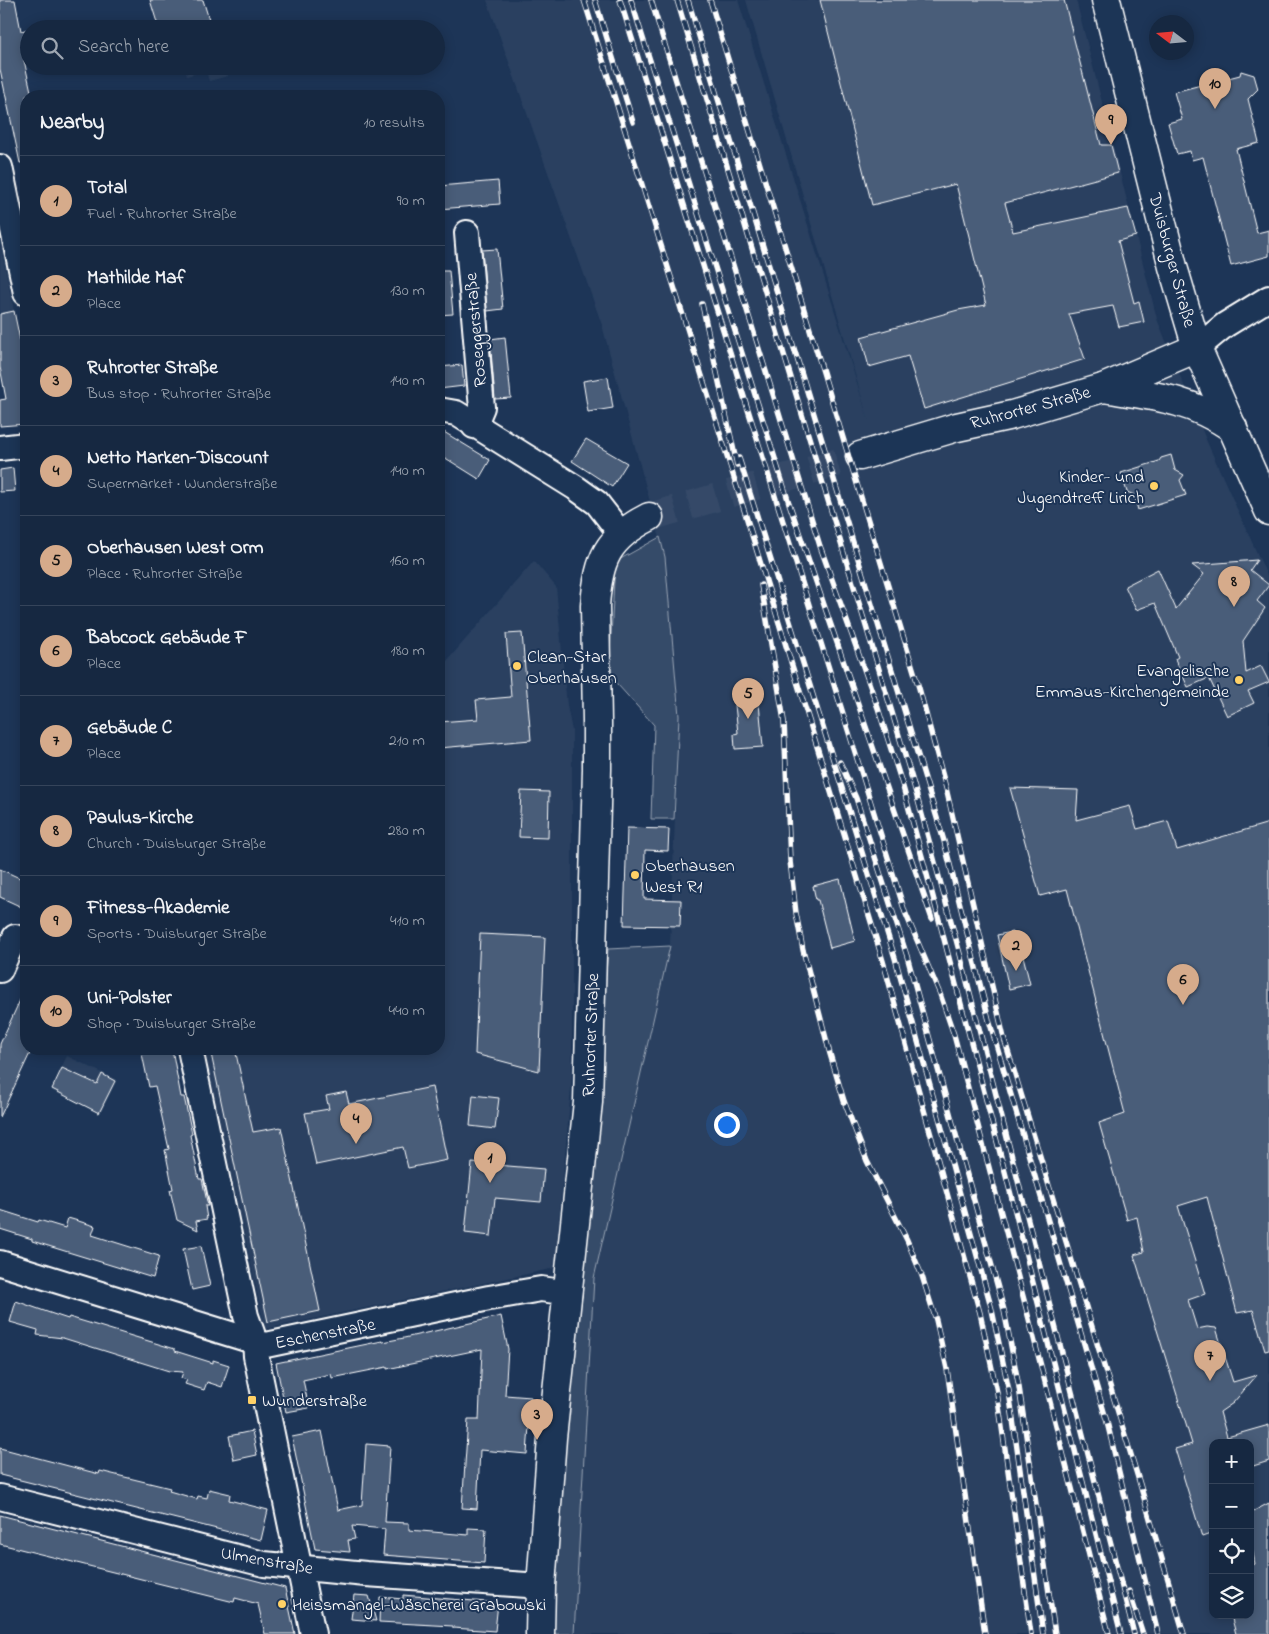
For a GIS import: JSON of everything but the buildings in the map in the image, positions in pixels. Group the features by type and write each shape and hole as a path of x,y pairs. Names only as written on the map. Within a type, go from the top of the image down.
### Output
{"main road":[{"name":"Duisburger Straße","path":"1106,0 1173,267 1197,348 1269,511"},
{"name":"Ruhrorter Straße","path":"860,456 957,427 1012,415 1103,388 1197,348"},
{"path":"1103,388 1165,397 1191,405 1215,416 1233,428"},
{"name":"Ruhrorter Straße","path":"540,1634 541,1586 552,1438 588,1102 597,722 595,597 601,565 609,548 621,534 650,517"}],"street":[{"path":"0,167 20,264"},
{"name":"Roseggerstraße","path":"467,233 482,407 474,426"},
{"path":"1197,348 1225,325 1269,298"},
{"path":"445,411 456,414 576,488 597,503 621,534"},
{"path":"0,448 20,446"},
{"path":"0,970 14,936"},
{"path":"191,1055 246,1316 255,1341 256,1356 313,1634"},
{"name":"Eschenstraße","path":"0,1263 266,1344 541,1289 569,1293"},
{"name":"Ulmenstraße","path":"0,1497 264,1564 541,1586"}],"shaded area":[{"path":"487,0 738,0 869,422 746,0 1076,0 1157,319 1207,442 1269,580 1269,1634 574,1634 594,1278 670,946 679,716 665,557 602,325"},
{"path":"207,75 228,76 209,81"},
{"path":"0,242 14,311 0,314"},
{"path":"660,537 665,557 679,716 674,819 651,819 654,725 609,675 615,562"},
{"path":"534,561 556,587 567,706 572,731 572,1077 555,1268 265,1329 205,1055 445,1055 445,663"},
{"path":"670,946 594,1278 574,1634 554,1634 553,1586 608,949"},
{"path":"67,1056 117,1080 100,1114 51,1090"}],"tunnel":[{"path":"649,517 860,456"}],"railway":[{"path":"584,0 883,961 980,1313 997,1392 1031,1634"},
{"path":"595,0 633,122"},
{"path":"620,0 905,912 940,994 954,1035 1109,1634"},
{"path":"631,0 789,503 932,919"},
{"path":"651,0 820,546 878,708 903,787 1011,1195 1121,1634"},
{"path":"677,0 913,782 960,954 1134,1634"},
{"path":"688,0 944,841 989,1020 1107,1422 1158,1634"},
{"path":"710,0 919,688 946,788 1004,1038 1184,1634"},
{"path":"702,304 737,465"},
{"path":"739,458 895,958 992,1310 1009,1391 1043,1634"},
{"path":"761,585 784,721 790,861 796,913 803,950 844,1101 867,1161 907,1240 922,1276 936,1320 947,1369 985,1634"},
{"path":"840,762 856,798 907,956 1004,1310 1019,1387 1055,1634"},
{"path":"1129,1591 1143,1634"}],"place":[{"name":"Uni-Polster","path":"1215,109"},
{"name":"Fitness-Akademie","path":"1111,145"},
{"name":"Kinder- und Jugendtreff Lirich","path":"1154,486"},
{"name":"Paulus-Kirche","path":"1234,607"},
{"name":"Clean-Star Oberhausen","path":"517,666"},
{"name":"Evangelische Emmaus-Kirchengemeinde","path":"1239,680"},
{"name":"Oberhausen West Orm","path":"748,719"},
{"name":"Oberhausen West R1","path":"635,875"},
{"name":"Mathilde Maf","path":"1016,971"},
{"name":"Babcock Gebäude F","path":"1183,1005"},
{"name":"Netto Marken-Discount","path":"356,1144"},
{"name":"Total","path":"490,1183"},
{"name":"Gebäude C","path":"1210,1381"},
{"name":"Wunderstraße","path":"252,1400"},
{"name":"Ruhrorter Straße","path":"537,1440"},
{"name":"Heissmangel-Wäscherei Grabowski","path":"282,1604"}]}
